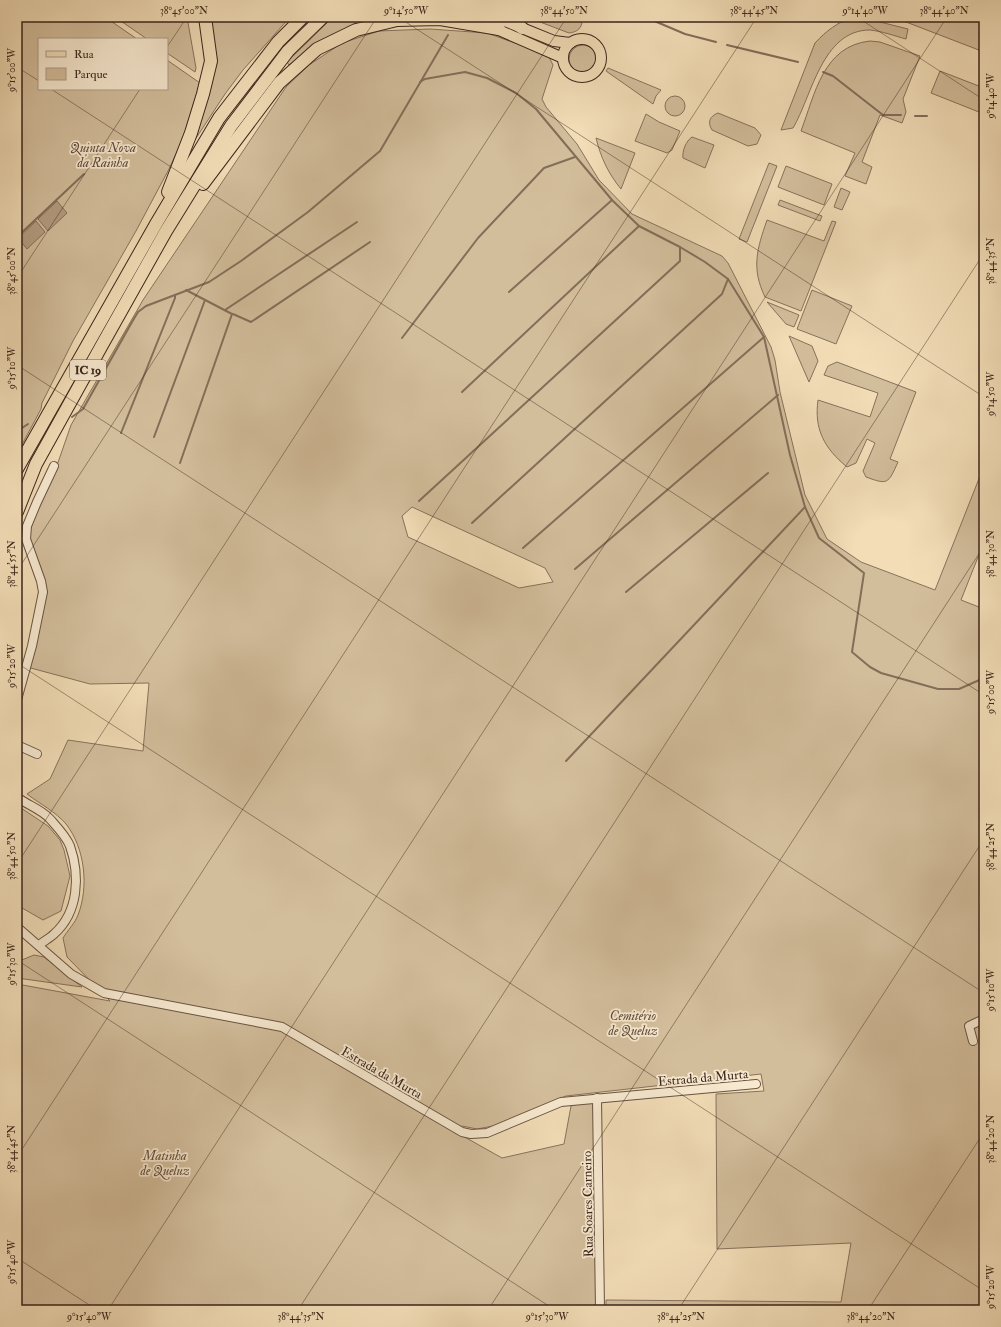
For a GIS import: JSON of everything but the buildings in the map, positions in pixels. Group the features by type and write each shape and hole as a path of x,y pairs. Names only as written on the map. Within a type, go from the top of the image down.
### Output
{"highway":[{"path":"156,224 191,133 211,61 204,17"},
{"name":"IC 19","path":"17,475 20,464 156,224 219,118 278,42 303,17"},
{"name":"IC 19","path":"17,512 36,464 166,231 231,126 288,50 323,17"},
{"path":"507,17 522,28"},
{"path":"166,231 279,83 317,49 356,30 397,20 440,19 499,29"}],"main road":[{"path":"469,17 563,58"},
{"path":"495,17 554,41 570,43 583,39 596,45 602,57 600,66 591,76 578,77 572,75 565,67 563,58 564,52 570,43"}],"street":[{"path":"17,700 32,646 43,592 41,581 26,539 27,526 54,466"},
{"path":"17,745 37,754"},
{"path":"17,797 49,817 64,836 70,845 76,879 72,907 65,920 54,934 39,945"},
{"name":"Estrada da Murta","path":"17,926 72,974 104,993 282,1027 462,1132 471,1134 487,1133 555,1104 597,1098 756,1084"},
{"path":"973,1041 969,1026 984,1019"},
{"name":"Rua Soares Carneiro","path":"597,1098 600,1310"}],"green space":[{"name":"Quinta Nova da Rainha","path":"17,17 105,17 136,38 38,38 38,90 168,90 168,61 200,83 182,141 169,169 136,231 73,341 42,403 41,409 17,454"},
{"path":"115,17 187,17 196,68 195,72 168,54 168,38 146,38"},
{"path":"208,17 290,17 243,70 225,94 185,155 205,98"},
{"path":"333,17 409,17 327,39 289,65 287,62"},
{"path":"527,17 574,17 582,23 577,30 569,33"},
{"path":"853,17 860,17 908,29 906,39 883,32 870,30 854,33 840,41 821,67 793,128 781,130 815,43 832,27"},
{"path":"893,17 984,17 984,52"},
{"path":"430,29 487,33 548,55 553,65 542,99 546,107 577,144 599,180 632,214 722,256 728,263 771,347 775,360 780,392 805,495 827,539 861,562 935,590 984,466 984,542 961,600 984,609 984,1310 606,1310 606,1300 841,1302 851,1243 717,1249 716,1094 764,1091 761,1074 566,1096 498,1125 477,1129 462,1126 454,1131 502,1158 564,1144 571,1106 597,1098 596,1310 17,1310 17,984 110,1001 67,957 63,938 77,918 83,892 83,868 77,844 66,824 62,820 27,794 50,779 68,740 143,751 149,683 90,684 27,667 43,592 27,526 54,474 71,425 143,300 286,87 309,65 342,43 379,31","holes":["412,507 545,568 553,582 519,588 408,537 402,516"]},
{"path":"870,41 880,42 920,56 903,99 906,112 902,123 880,115 862,162 872,167 866,184 845,176 855,153 801,131 823,74 831,62 841,52 854,45"},
{"path":"583,45 589,46 593,49 596,53 596,65 593,69 589,72 583,73 577,72 573,69 570,65 569,59 570,53 573,49 577,46"},
{"path":"608,68 661,90 656,96 653,104 606,71"},
{"path":"940,71 984,88 984,114 931,93"},
{"path":"675,96 682,99 685,106 682,113 675,116 668,113 665,106 668,99"},
{"path":"718,113 755,128 761,135 757,144 748,146 712,130 710,120"},
{"path":"646,114 659,122 680,131 672,150 667,153 635,141"},
{"path":"692,137 714,145 705,168 683,158 685,146"},
{"path":"596,138 635,153 621,189 612,177 606,165"},
{"path":"769,163 777,166 747,242 739,239"},
{"path":"786,166 832,184 824,205 778,187"},
{"path":"841,188 850,192 842,210 834,207"},
{"path":"780,200 822,216 820,221 778,205"},
{"path":"767,220 824,241 832,221 836,222 801,311 765,297 761,287 758,277 757,258 760,240"},
{"path":"812,290 852,306 836,344 797,329"},
{"path":"767,302 799,315 794,327 786,324"},
{"path":"789,336 812,346 818,361 809,382"},
{"path":"837,362 916,392 890,459 898,462 892,475 886,481 883,482 866,477 863,471 875,443 867,439 856,463 847,467 832,453 822,437 818,420 818,400 870,417 878,393 824,375 828,366"},
{"path":"18,806 48,826 60,840 70,876 61,911 43,920 17,905"},
{"path":"34,955 44,957 82,987 17,978 17,962"}],"shaded area":[{"path":"57,201 67,213 48,231 38,219"},
{"path":"36,221 45,232 27,249 18,238"}],"waterway":[{"path":"645,17 685,34 716,42"},
{"path":"72,417 83,409 138,312 146,306 209,282 241,261 308,212 380,151 448,35"},
{"path":"727,45 798,62"},
{"path":"420,82 425,79 465,72 487,78 516,93 536,109 612,200 639,226 680,247 705,262 728,279 764,337 790,455 805,507 819,538 864,573 852,652 870,667 881,673 938,689 959,689 984,678"},
{"path":"823,72 833,76 883,115 901,115"},
{"path":"915,116 927,116"},
{"path":"402,338 478,238 544,168 575,157"},
{"path":"17,237 84,174"},
{"path":"509,292 612,200"},
{"path":"225,310 357,222"},
{"path":"462,392 639,226"},
{"path":"233,314 251,322 370,242"},
{"path":"419,501 680,261 680,247"},
{"path":"472,523 722,294 728,279"},
{"path":"180,463 232,314 186,290"},
{"path":"121,433 175,295"},
{"path":"154,437 205,300"},
{"path":"523,548 764,337"},
{"path":"575,569 778,395"},
{"path":"19,430 28,424"},
{"path":"626,592 768,473"},
{"path":"566,761 805,507"}],"park label":[{"name":"Cemitério de Queluz","path":"633,1022"},
{"name":"Matinha de Queluz","path":"165,1162"}]}
